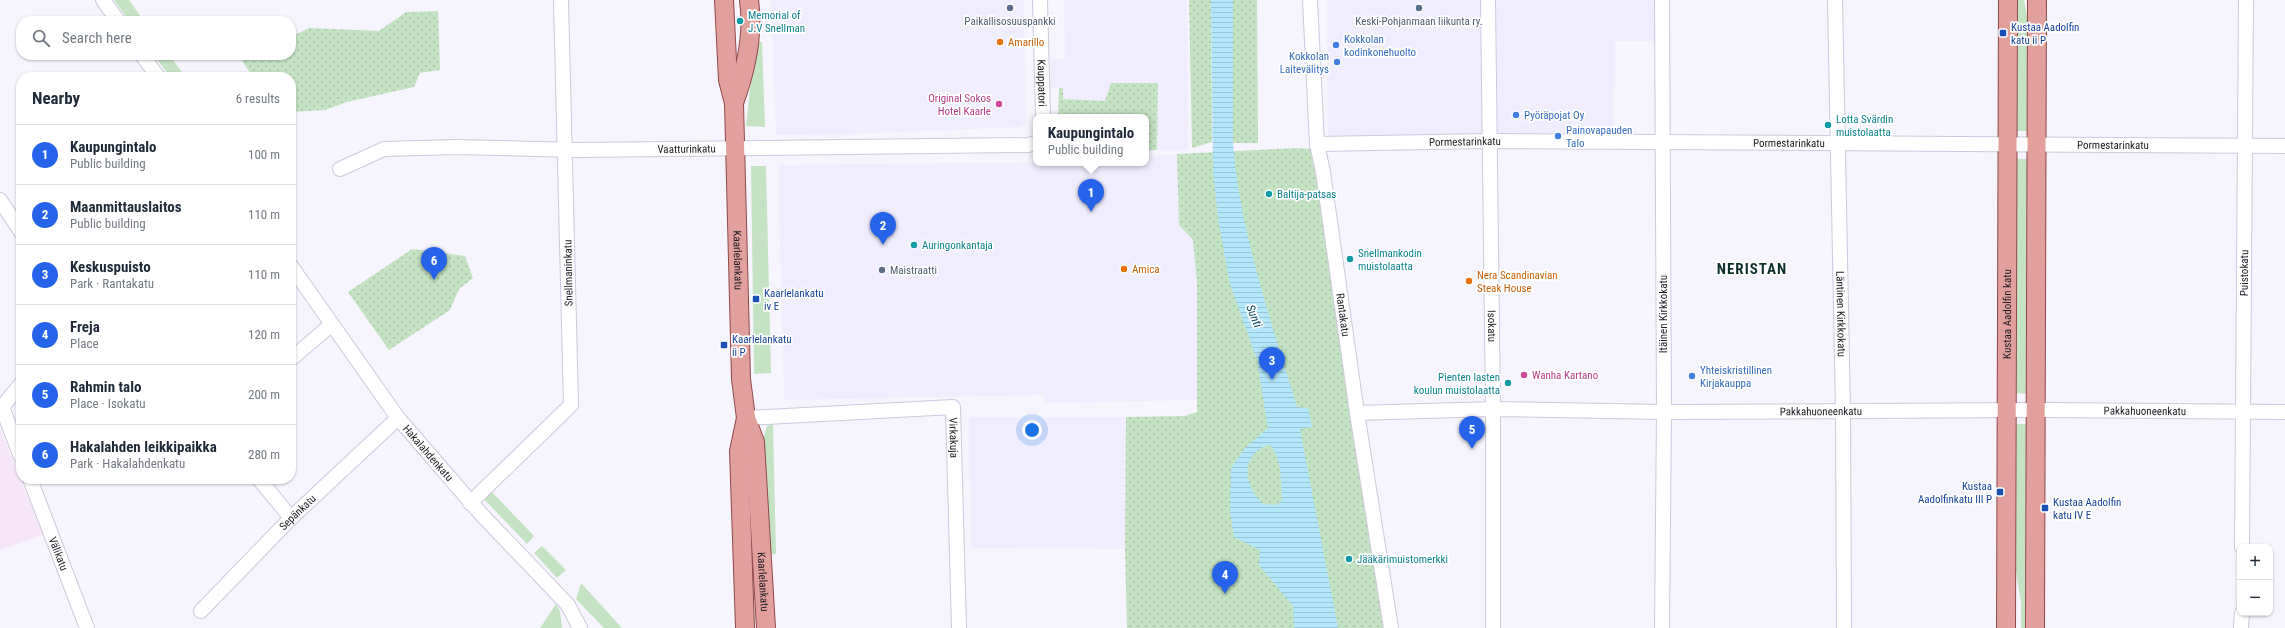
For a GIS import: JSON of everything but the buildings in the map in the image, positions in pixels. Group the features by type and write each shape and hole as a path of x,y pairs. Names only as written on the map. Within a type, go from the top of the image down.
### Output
{"main road":[{"name":"Kaarlelankatu","path":"724,0 728,80 734,103 741,379 746,418 755,442 766,628"},
{"name":"Kaarlelankatu","path":"734,103 747,63 750,39 749,0"},
{"name":"Kustaa Aadolfin katu","path":"2006,628 2008,0"},
{"path":"2034,628 2037,0"},
{"name":"Kaarlelankatu","path":"745,628 739,451 746,418"}],"street":[{"path":"103,0 114,16"},
{"name":"Snellmaninkatu","path":"470,503 571,405 561,0"},
{"name":"Kauppatori","path":"1040,0 1043,114"},
{"name":"Rantakatu","path":"1310,0 1317,144 1324,180 1357,413 1391,628"},
{"name":"Isokatu","path":"1488,0 1493,409 1493,628"},
{"name":"Itäinen Kirkkokatu","path":"1662,0 1664,412 1662,628"},
{"name":"Läntinen Kirkkokatu","path":"1835,0 1843,411 1844,628"},
{"name":"Puistokatu","path":"2242,544 2247,146 2246,0"},
{"path":"146,60 154,72"},
{"name":"Pormestarinkatu","path":"1317,144 1489,141 1662,141 2007,145 2285,146"},
{"name":"Vaatturinkatu","path":"340,169 384,149 456,147 565,150 1033,144"},
{"path":"0,200 16,224"},
{"name":"Hakalahdenkatu","path":"296,273 398,418 470,503 568,605 580,628"},
{"path":"296,355 331,325"},
{"path":"16,390 2,408 16,444"},
{"name":"Virkakuja","path":"746,418 953,407 959,628"},
{"name":"Pakkahuoneenkatu","path":"1357,413 1493,409 1664,412 2035,410 2285,412"},
{"name":"Sepänkatu","path":"201,611 291,518 398,418"},
{"name":"Välikatu","path":"32,484 87,628"},
{"path":"263,484 291,518"},
{"path":"2242,616 2242,628"}],"shaded area":[{"path":"771,0 1024,0 1026,123 1019,127 855,134 776,135"},
{"path":"1064,0 1187,0 1188,150 1157,150 1157,83 1111,83 1105,101 1063,99 1062,88 1050,88 1051,59 1065,59"},
{"path":"1327,0 1482,0 1483,136 1328,138"},
{"path":"1496,0 1656,0 1657,41 1615,41 1613,137 1498,136"},
{"path":"1177,154 1179,225 1193,240 1197,283 1197,400 1043,403 1044,395 784,400 778,165 1033,162 1033,166 1149,166 1149,156"},
{"path":"969,417 1126,417 1125,549 971,548"},
{"path":"0,429 16,468 16,484 22,484 43,535 0,550"}],"green space":[{"path":"114,0 129,0 140,16 125,16"},
{"path":"1189,0 1211,0 1212,142 1192,148"},
{"path":"1233,0 1257,0 1258,143 1233,143"},
{"path":"2015,0 2024,0 2029,25 2028,131 2015,131"},
{"path":"438,11 440,70 420,73 414,87 347,102 325,110 296,112 296,72 250,72 242,61 296,60 296,34 309,28 379,31 406,12"},
{"path":"755,42 762,42 765,127 746,126"},
{"path":"158,60 173,60 182,72 166,72"},
{"path":"1111,83 1158,83 1157,150 1149,150 1149,114 1058,114 1059,88 1063,88 1063,99 1105,101"},
{"path":"1297,148 1313,149 1384,628 1127,628 1125,549 1126,417 1185,416 1197,412 1197,283 1193,240 1179,225 1177,154"},
{"path":"2015,159 2029,159 2028,394 2013,393"},
{"path":"751,166 766,166 771,373 754,374"},
{"path":"412,249 465,256 473,278 459,289 450,310 389,350 348,292"},
{"path":"773,424 776,554 769,555 766,539 764,436 767,426"},
{"path":"2014,424 2027,424 2027,628 2021,628 2021,603 2014,558"},
{"path":"489,489 534,536 527,544 481,496"},
{"path":"542,546 566,570 557,578 534,553"},
{"path":"581,583 622,628 604,628 576,599"},
{"path":"556,604 560,611 562,628 540,628"}],"water":[{"name":"Sunti","path":"1211,0 1233,0 1233,143 1236,176 1249,242 1267,310 1297,407 1308,408 1312,427 1300,429 1338,628 1294,628 1293,606 1259,565 1260,550 1234,537 1230,510 1231,468 1245,448 1268,428 1257,360 1230,284 1219,225 1213,172","holes":["1267,445 1271,446 1277,458 1281,479 1282,500 1277,505 1263,504 1252,489 1247,472 1248,464 1258,450"]}],"place":[{"name":"Paikallisosuuspankki","path":"1010,8"},
{"name":"Keski-Pohjanmaan liikunta ry.","path":"1419,8"},
{"name":"Memorial of J.V Snellman","path":"740,21"},
{"name":"Kustaa Aadolfin katu ii P","path":"2003,33"},
{"name":"Amarillo","path":"1000,42"},
{"name":"Kokkolan kodinkonehuolto","path":"1336,45"},
{"name":"Kokkolan Laitevälitys","path":"1337,62"},
{"name":"Original Sokos Hotel Kaarle","path":"999,104"},
{"name":"Pyöräpojat Oy","path":"1516,115"},
{"name":"Lotta Svärdin muistolaatta","path":"1828,125"},
{"name":"Painovapauden Talo","path":"1558,136"},
{"name":"Baltija-patsas","path":"1269,194"},
{"name":"Kaupungintalo","path":"1091,212"},
{"name":"Maanmittauslaitos","path":"883,245"},
{"name":"Auringonkantaja","path":"914,245"},
{"name":"Snellmankodin muistolaatta","path":"1350,259"},
{"name":"Amica","path":"1124,269"},
{"name":"Maistraatti","path":"882,270"},
{"name":"Hakalahden leikkipaikka","path":"434,280"},
{"name":"Nera Scandinavian Steak House","path":"1469,281"},
{"name":"Kaarlelankatu iv E","path":"756,299"},
{"name":"Kaarlelankatu ii P","path":"724,345"},
{"name":"Wanha Kartano","path":"1524,375"},
{"name":"Yhteiskristillinen Kirjakauppa","path":"1692,376"},
{"name":"Keskuspuisto","path":"1272,380"},
{"name":"Pienten lasten koulun muistolaatta","path":"1508,383"},
{"name":"Rahmin talo","path":"1472,449"},
{"name":"Kustaa Aadolfinkatu III P","path":"2000,492"},
{"name":"Kustaa Aadolfin katu IV E","path":"2045,508"},
{"name":"Jääkärimuistomerkki","path":"1349,559"},
{"name":"Freja","path":"1225,594"}],"district":[{"name":"NERISTAN","path":"1752,269"}]}
